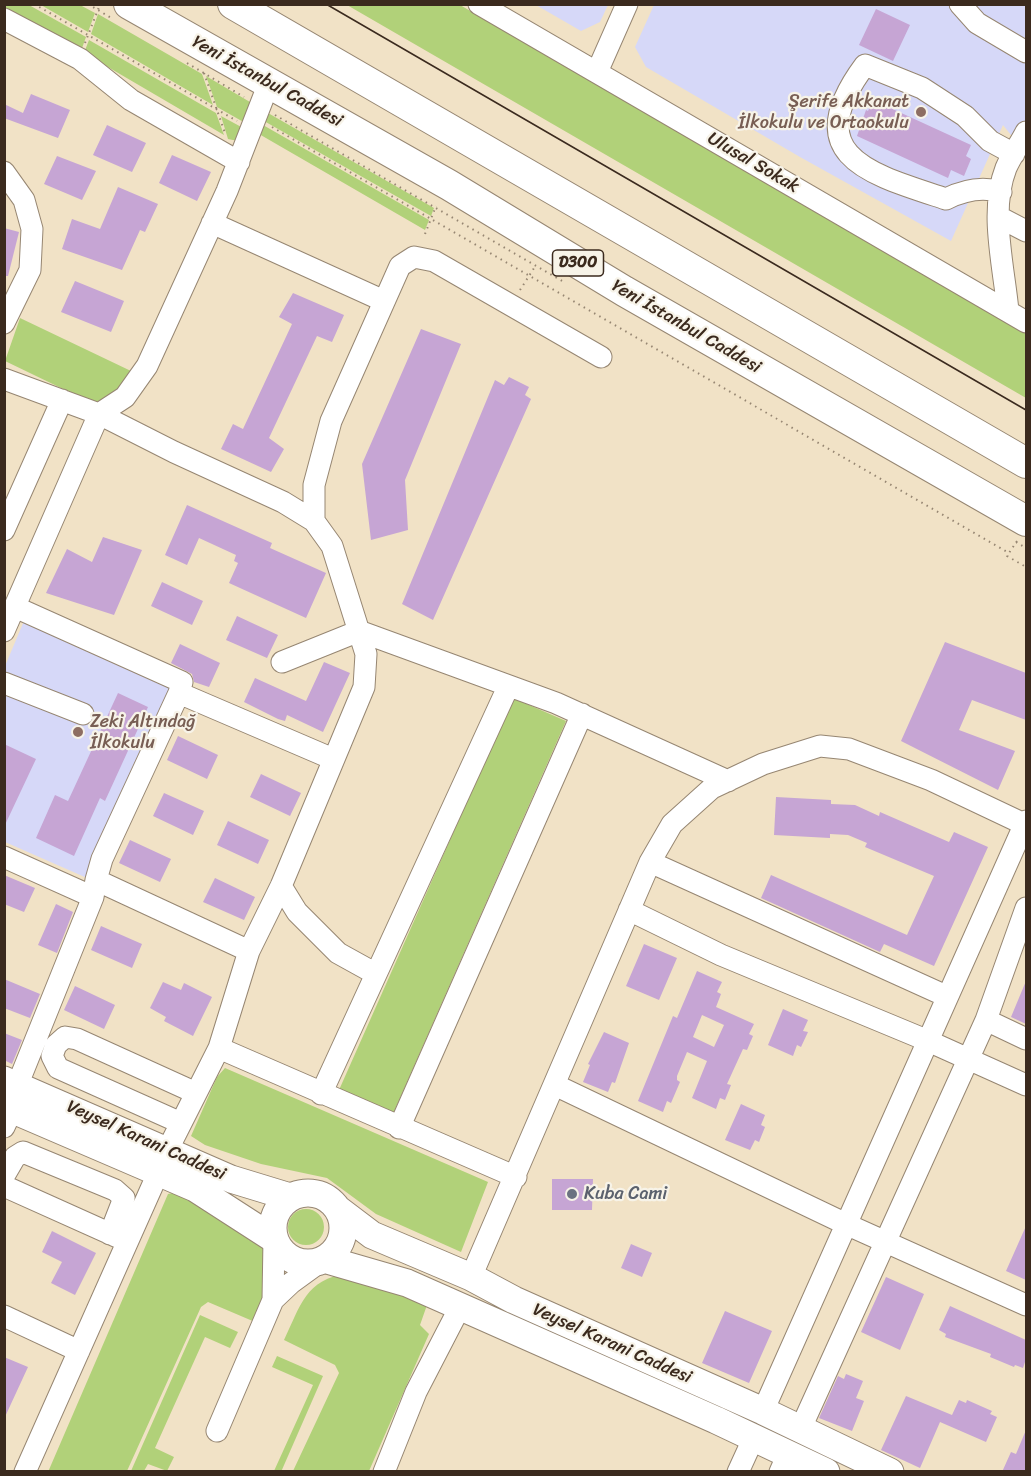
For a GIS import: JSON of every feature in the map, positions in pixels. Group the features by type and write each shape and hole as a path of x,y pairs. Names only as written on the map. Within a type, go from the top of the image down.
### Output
{"highway":[{"name":"Yeni İstanbul Caddesi","path":"129,4 449,185 1023,530"},
{"path":"233,4 1026,463"}],"main road":[{"name":"Veysel Karani Caddesi","path":"8,1102 163,1161 290,1197"},
{"name":"Veysel Karani Caddesi","path":"163,1161 195,1188 274,1239"},
{"path":"300,1193 322,1195 339,1210 343,1232 340,1243 324,1260 300,1262 284,1254 274,1239 275,1215 290,1197 300,1193"},
{"name":"Veysel Karani Caddesi","path":"339,1210 372,1235 471,1277 514,1300 764,1411 790,1452 890,1472"},
{"name":"Veysel Karani Caddesi","path":"324,1260 407,1283 790,1452 825,1472"}],"street":[{"path":"597,72 627,4"},
{"path":"960,4 977,22 1026,52"},
{"name":"Ulusal Sokak","path":"486,6 1017,316"},
{"path":"4,19 80,58 131,100 237,161"},
{"path":"1001,192 988,188 959,192 946,199 908,186 856,163 837,138 838,116 848,88 865,65 922,88 965,116 1010,160"},
{"path":"4,631 99,414 124,397 147,366 212,223 269,83"},
{"path":"1017,316 999,217 1001,192 1010,160 1026,132"},
{"path":"4,172 24,200 32,229 30,270 4,322"},
{"path":"999,217 1026,231"},
{"path":"212,223 384,301"},
{"path":"314,521 314,485 331,422 400,266 414,257 434,261 601,357"},
{"path":"4,379 99,414 174,452 283,502 314,521 332,546 366,654 364,687 281,886 249,951 219,1048 163,1161 119,1238 79,1351 25,1472"},
{"path":"4,530 62,400"},
{"path":"8,1102 95,889 102,859 182,682 15,607"},
{"path":"282,662 359,631 582,714 728,781"},
{"path":"4,682 83,714"},
{"path":"321,1094 508,687"},
{"path":"179,693 333,759"},
{"path":"399,1128 582,714"},
{"path":"471,1277 650,862 672,824 712,788 763,764 820,746 849,749 931,780 1026,823 926,1040 848,1225 764,1411"},
{"path":"4,857 95,889 249,951"},
{"path":"650,862 946,996"},
{"path":"281,886 297,912 338,953 376,974"},
{"path":"790,1452 986,1020 1026,909"},
{"path":"629,910 722,955 926,1040 1026,1085"},
{"path":"986,1020 1026,1039"},
{"path":"181,1123 58,1068 52,1056 56,1045 65,1037 77,1039 196,1093"},
{"path":"219,1048 516,1177"},
{"path":"555,1085 848,1225 1026,1305"},
{"path":"4,1176 15,1157 23,1152 115,1190 124,1198 119,1238"},
{"path":"4,1186 119,1238"},
{"path":"217,1431 273,1300 274,1239"},
{"path":"273,1300 291,1283 324,1260"},
{"path":"384,1472 416,1392 460,1307"},
{"path":"4,1316 79,1351"},
{"path":"738,1472 754,1437"}],"path":[{"path":"34,4 237,122"},
{"path":"80,58 99,7"},
{"path":"204,73 237,161"},
{"path":"264,122 1009,553"},
{"path":"425,234 438,201"},
{"path":"515,298 539,260"},
{"path":"1023,530 1007,556 1026,567"}],"shaded area":[{"path":"536,5 608,5 600,22 581,31"},
{"name":"Şerife Akkanat İlkokulu ve Ortaokulu","path":"654,5 1026,5 1026,154 1003,125 951,241 800,157 646,67 635,47"},
{"name":"Zeki Altındağ İlkokulu","path":"24,621 172,686 87,878 5,842 5,666"}],"green space":[{"path":"4,5 29,5 86,37 81,51 5,11"},
{"path":"41,5 80,5 95,13 88,32"},
{"path":"347,5 460,5 1026,331 1026,398"},
{"path":"98,14 202,74 213,105 91,34"},
{"path":"89,40 216,113 224,135 84,53"},
{"path":"206,76 255,105 247,124 217,107"},
{"path":"268,113 434,208 431,216 264,121"},
{"path":"221,116 245,129 238,141 228,139"},
{"path":"263,125 429,220 425,230 259,134"},
{"path":"20,318 131,371 110,396 90,402 5,361"},
{"path":"513,698 566,721 393,1114 339,1090"},
{"path":"225,1068 488,1182 461,1252 376,1214 327,1178 261,1164 205,1145 191,1136 217,1077"},
{"path":"177,1192 268,1249 272,1277 255,1322 208,1302 201,1307 127,1471 48,1472 168,1194"},
{"path":"306,1209 318,1215 324,1227 318,1239 306,1245 294,1239 288,1227 294,1215"},
{"path":"348,1273 427,1305 420,1325 429,1334 369,1471 293,1471 339,1373 335,1365 284,1340 300,1305 313,1288 334,1276"},
{"path":"200,1315 238,1332 230,1348 205,1337 155,1448 174,1457 167,1471 148,1464 144,1471 131,1471"},
{"path":"277,1356 323,1376 281,1472 274,1471 313,1385 272,1367"}],"building":[{"path":"876,9 910,25 893,61 859,45"},
{"path":"31,94 70,110 58,138 4,118 4,104 23,113"},
{"path":"873,100 971,145 966,156 971,159 964,176 951,170 948,178 857,136 866,110 868,111"},
{"path":"107,125 146,143 132,172 93,155"},
{"path":"172,155 211,172 197,201 159,183"},
{"path":"57,156 96,171 82,200 44,184"},
{"path":"118,187 158,204 145,232 140,230 122,270 62,249 72,219 100,229"},
{"path":"4,228 19,232 8,276 4,276"},
{"path":"75,281 124,301 111,332 61,312"},
{"path":"293,293 344,315 332,342 317,336 269,438 284,449 271,472 221,449 233,424 243,429 292,324 279,317"},
{"path":"421,329 461,344 405,480 408,530 371,540 362,464"},
{"path":"509,377 529,387 525,395 531,399 433,620 402,604 495,380 504,385"},
{"path":"187,505 272,543 270,548 326,573 306,618 229,583 238,563 234,561 236,555 199,538 187,565 165,555"},
{"path":"103,537 142,550 114,615 46,593 67,549 92,562"},
{"path":"162,582 203,601 192,625 151,606"},
{"path":"237,616 278,635 267,658 226,640"},
{"path":"945,642 1026,673 1026,720 972,700 959,730 1015,751 998,790 901,741"},
{"path":"180,644 220,663 209,687 194,682 192,674 171,663"},
{"path":"324,662 350,673 323,732 287,715 285,721 278,719 244,702 255,678 306,701"},
{"path":"118,693 148,707 105,801 100,798 74,856 36,838 55,795 68,801"},
{"path":"178,736 218,755 207,779 167,760"},
{"path":"4,744 36,759 4,827"},
{"path":"261,774 301,793 290,816 250,797"},
{"path":"164,793 204,811 193,835 153,816"},
{"path":"776,797 831,800 831,804 855,805 879,816 880,812 949,842 954,832 988,847 934,966 884,944 880,952 761,898 771,875 907,935 934,876 865,847 867,843 848,835 830,834 830,838 774,835"},
{"path":"228,821 269,840 258,864 217,845"},
{"path":"130,840 171,859 160,882 119,863"},
{"path":"4,875 35,888 24,912 4,904"},
{"path":"215,878 255,897 244,920 203,902"},
{"path":"56,904 73,912 57,953 38,945"},
{"path":"101,926 142,944 132,968 91,950"},
{"path":"644,944 677,958 659,1000 626,986"},
{"path":"697,971 722,982 717,992 721,994 716,1007 754,1024 749,1034 753,1036 747,1050 743,1049 727,1084 731,1085 725,1100 720,1098 716,1109 692,1098 707,1061 687,1052 677,1076 680,1082 671,1103 667,1101 663,1112 638,1101 673,1016 677,1018","holes":["702,1015 724,1025 714,1047 693,1037"]},
{"path":"4,979 40,994 30,1018 4,1008"},
{"path":"1026,981 1026,1024 1011,1017"},
{"path":"163,982 181,990 184,983 212,997 193,1036 164,1021 166,1017 150,1008"},
{"path":"75,986 115,1005 104,1029 64,1010"},
{"path":"783,1009 808,1020 803,1031 808,1032 801,1047 797,1045 793,1056 768,1045"},
{"path":"604,1032 629,1043 615,1083 612,1082 608,1092 583,1082 590,1065 588,1064"},
{"path":"4,1033 22,1040 12,1064 4,1060"},
{"path":"741,1104 765,1115 761,1125 765,1127 759,1142 755,1140 750,1150 725,1140"},
{"name":"Kuba Cami","path":"552,1179 593,1179 592,1210 552,1210"},
{"path":"1026,1226 1026,1280 1006,1271"},
{"path":"52,1231 96,1253 75,1295 51,1283 62,1262 42,1252"},
{"path":"631,1244 652,1253 642,1277 621,1268"},
{"path":"886,1277 924,1294 900,1350 861,1332"},
{"path":"950,1306 1026,1340 1026,1359 1023,1368 1015,1365 1014,1367 990,1357 991,1354 945,1337 946,1334 939,1330"},
{"path":"725,1311 772,1331 749,1383 702,1363"},
{"path":"4,1357 28,1367 4,1419"},
{"path":"846,1374 863,1381 856,1398 864,1401 852,1431 819,1418 838,1376 844,1379"},
{"path":"906,1396 952,1415 959,1400 966,1403 967,1400 992,1411 990,1414 997,1417 986,1442 940,1422 920,1468 881,1450"},
{"path":"1026,1430 1026,1472 1002,1472 1011,1452 1016,1454"}],"tram line":[{"path":"326,4 1026,410"}],"place":[{"name":"Şerife Akkanat İlkokulu ve Ortaokulu","path":"921,112"},
{"name":"Zeki Altındağ İlkokulu","path":"78,732"},
{"name":"Kuba Cami","path":"572,1194"}]}
